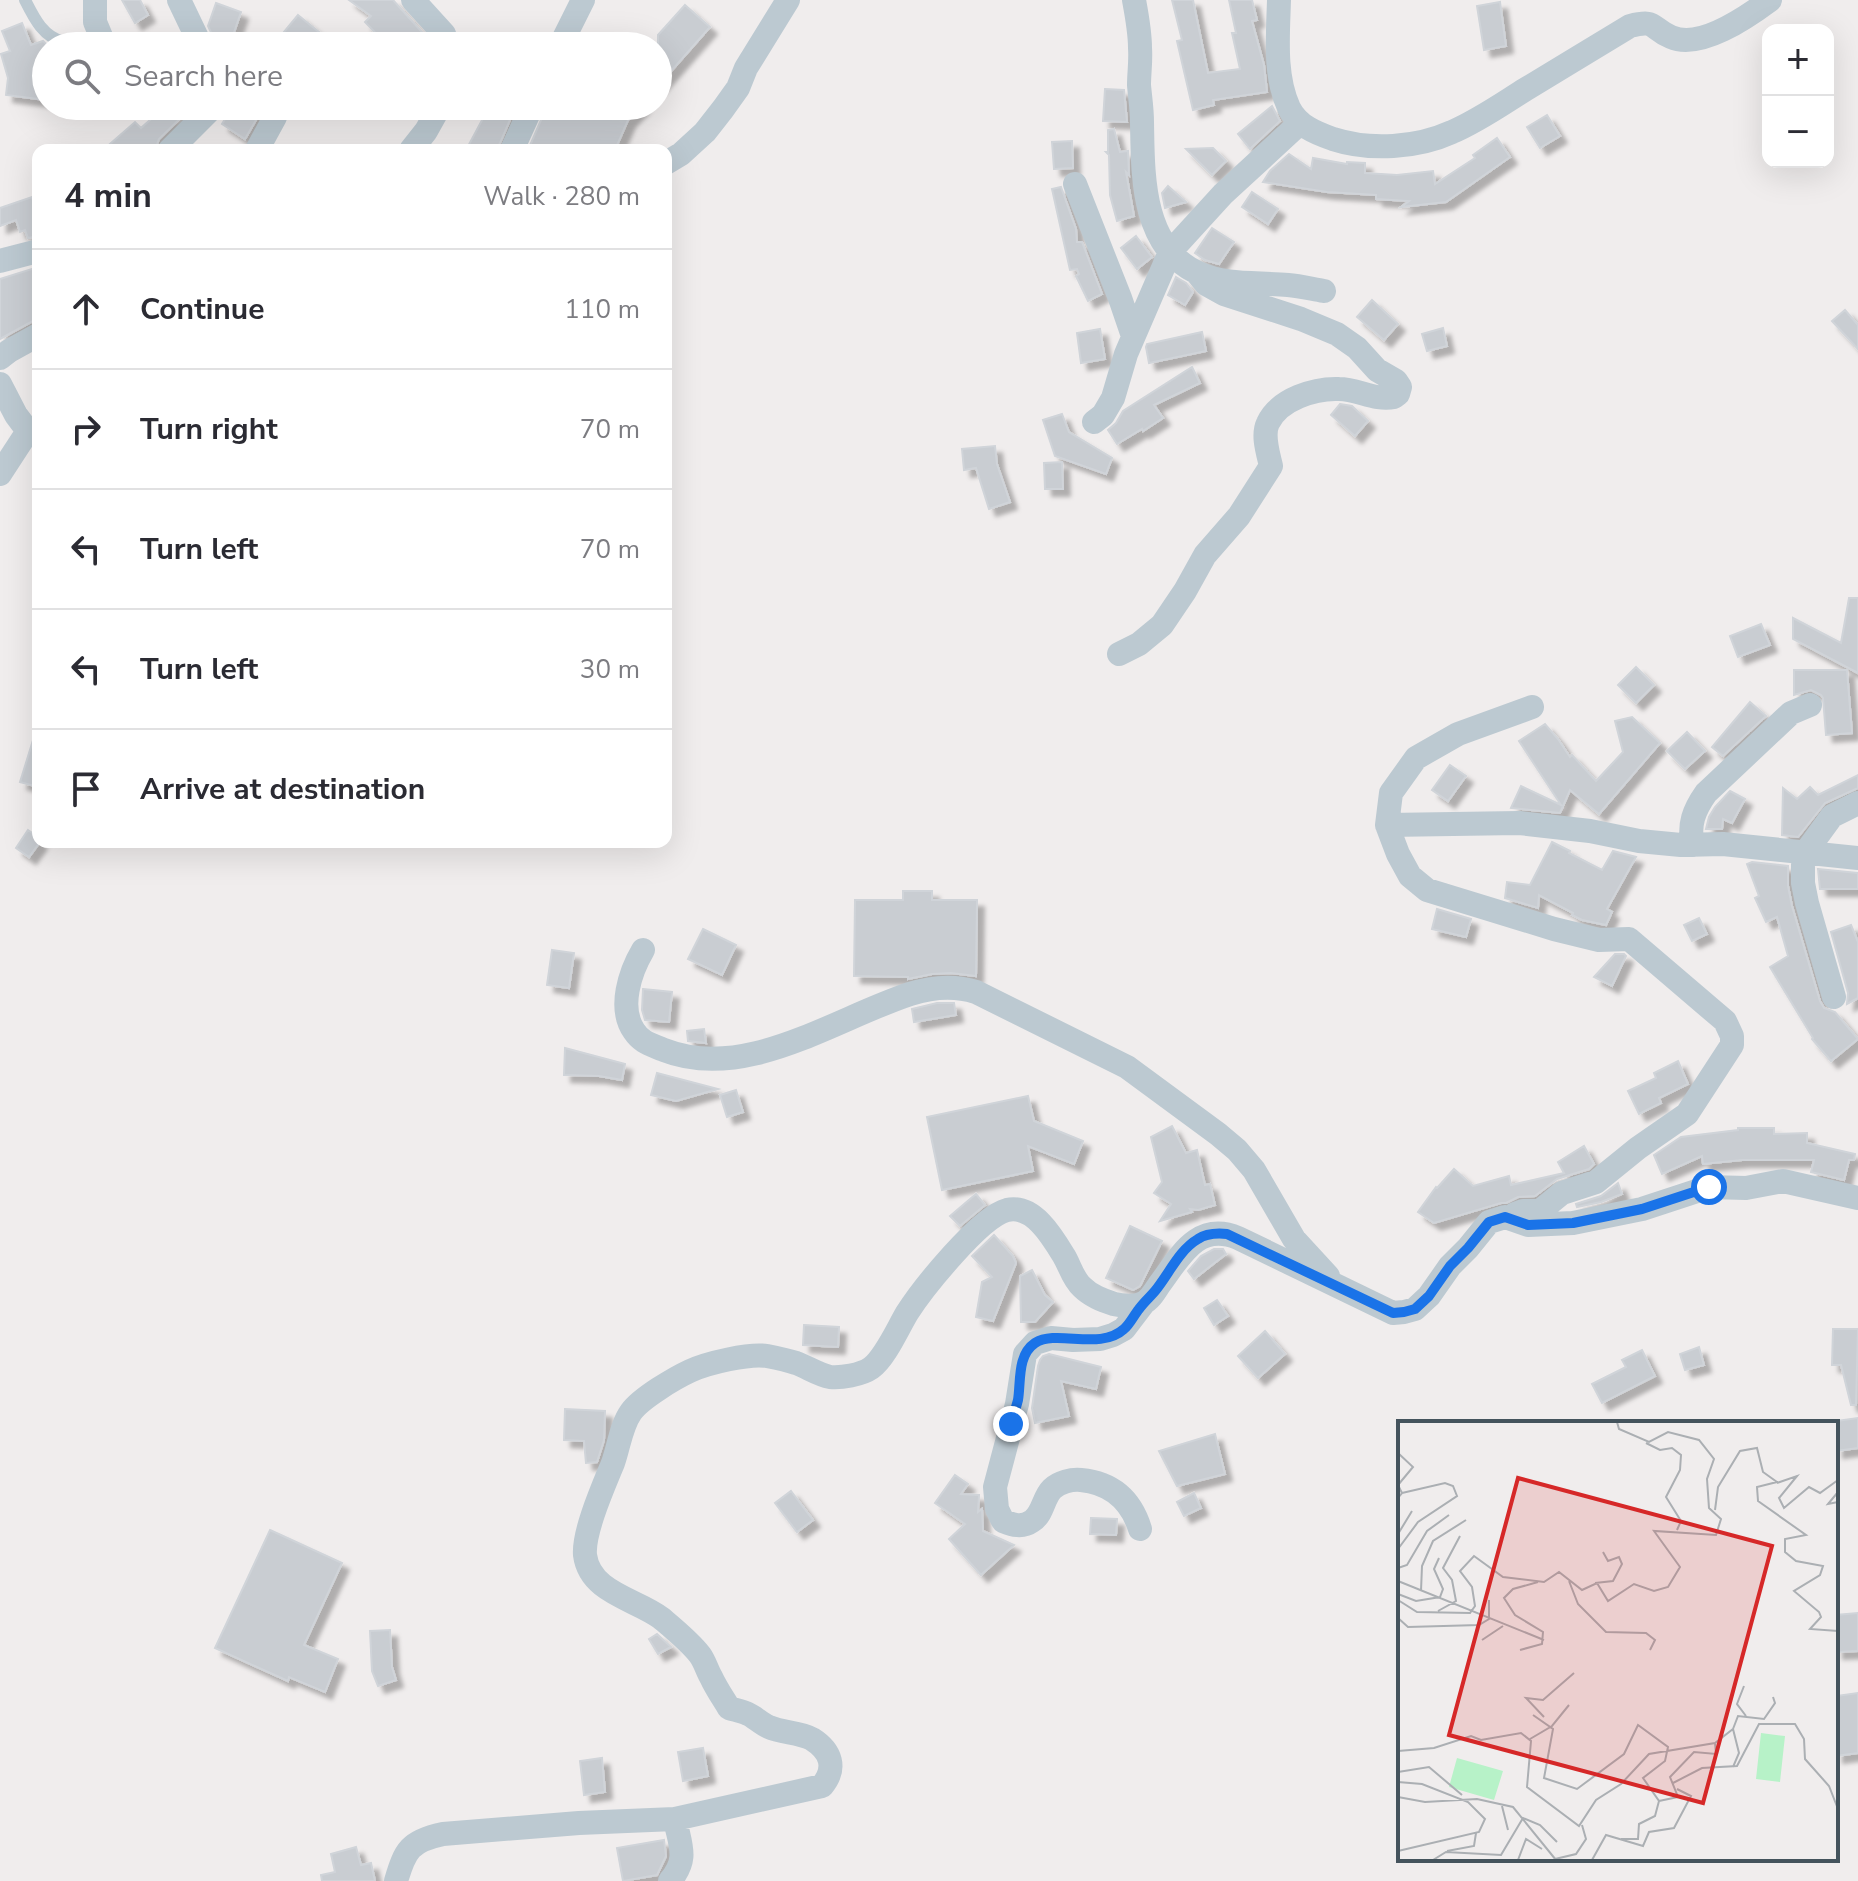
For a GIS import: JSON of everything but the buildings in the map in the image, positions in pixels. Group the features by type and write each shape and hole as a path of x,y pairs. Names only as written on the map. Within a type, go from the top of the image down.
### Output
{"street":[{"path":"95,0 95,22 99,32"},
{"path":"179,0 194,32"},
{"path":"413,0 442,32"},
{"path":"567,32 583,0"},
{"path":"672,159 705,132 723,109 788,0"},
{"path":"1134,0 1141,47 1139,89 1146,199 1159,235 1170,252 1197,273 1229,282 1288,285 1324,291"},
{"path":"1279,0 1279,70 1290,110 1300,123 1313,132 1370,146 1395,146 1451,133 1630,26 1653,24 1672,38 1698,38 1728,27 1770,0"},
{"path":"176,144 200,120"},
{"path":"260,144 273,120"},
{"path":"416,144 432,120"},
{"path":"515,144 526,120"},
{"path":"1094,422 1103,415 1113,398 1133,336 1170,252 1223,194 1300,123"},
{"path":"1075,184 1133,336"},
{"path":"0,261 32,253"},
{"path":"1119,654 1157,631 1205,555 1239,516 1271,466 1267,450 1267,424 1279,409 1307,394 1323,390 1350,390 1385,398 1394,397 1400,387 1337,334 1224,294 1206,284 1197,273"},
{"path":"0,358 32,338"},
{"path":"0,384 16,415 32,429"},
{"path":"0,474 32,431"},
{"path":"1693,845 1690,827 1698,804 1706,793 1791,713 1810,705"},
{"path":"1140,1529 1136,1518 1117,1493 1108,1486 1076,1479 1052,1488 1036,1519 1025,1525 1003,1521 997,1509 995,1487 1017,1404 1022,1363 1035,1343 1051,1338 1100,1339 1124,1329 1185,1250 1198,1239 1218,1233 1238,1238 1393,1313 1415,1309 1489,1222 1523,1211 1540,1211 1562,1193 1596,1182 1687,1114 1732,1045 1732,1036 1725,1021 1629,939 1599,940 1554,929 1427,890 1410,876 1387,825 1391,793 1416,758 1458,734 1532,707"},
{"path":"1834,997 1807,903 1802,874 1805,853 1832,816 1858,803"},
{"path":"1387,825 1519,823 1590,831 1639,841 1723,844 1858,858"},
{"path":"643,950 635,963 625,1008 628,1023 640,1040 672,1053 705,1059 738,1057 785,1045 910,994 939,988 962,988 976,992 1127,1067 1218,1134 1254,1170 1294,1239 1338,1287"},
{"path":"1505,1217 1528,1225 1573,1223 1642,1209 1709,1187 1746,1188 1783,1181 1858,1198"},
{"path":"396,1881 403,1857 418,1841 428,1837 579,1823 675,1819 822,1786 829,1777 832,1768 830,1760 810,1738 768,1727 749,1714 729,1708 702,1658 691,1645 658,1617 609,1590 590,1569 586,1559 587,1537 626,1421 642,1400 691,1370 725,1360 763,1355 796,1363 829,1377 852,1375 871,1368 889,1346 907,1313 929,1283 969,1237 1004,1211 1018,1209 1036,1218 1064,1255 1079,1285 1094,1296 1127,1306 1143,1304"},
{"path":"670,1881 683,1861 675,1819"}],"lane":[{"path":"25,0 45,32"}],"route":[{"path":"1011,1424 1022,1363 1035,1343 1051,1338 1100,1339 1124,1329 1185,1250 1209,1234 1227,1234 1238,1238 1393,1313 1404,1312 1415,1309 1429,1296 1450,1266 1489,1222 1505,1217 1528,1225 1573,1223 1642,1209 1709,1187"}]}
